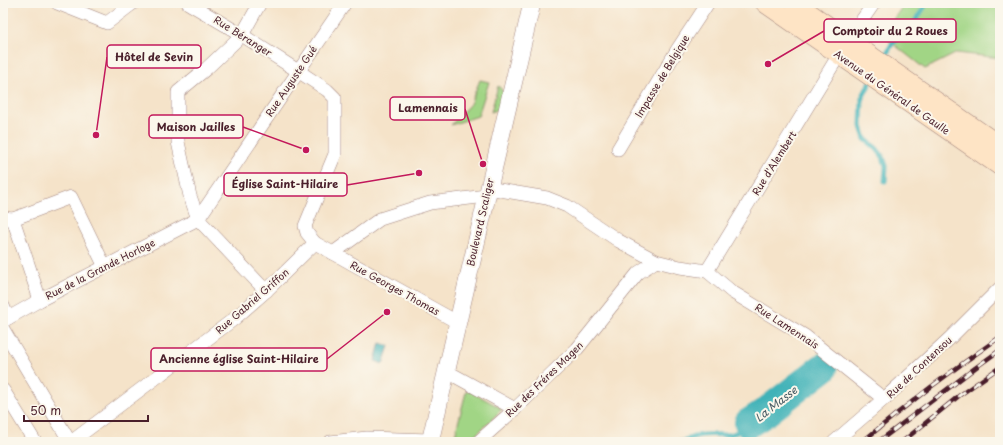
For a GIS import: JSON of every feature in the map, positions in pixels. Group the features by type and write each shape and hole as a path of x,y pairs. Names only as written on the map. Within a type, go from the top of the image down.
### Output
{"main road":[{"name":"Avenue du Général de Gaulle","path":"766,3 850,46"},
{"name":"Avenue du Général de Gaulle","path":"795,3 1000,166"},
{"name":"Avenue du Général de Gaulle","path":"890,79 1000,146"}],"street":[{"path":"56,3 107,23 133,3"},
{"path":"260,3 242,35 207,68 178,92 178,142 190,196 198,219 266,291"},
{"name":"Rue Auguste Gué","path":"198,219 345,3"},
{"name":"Boulevard Scaliger","path":"430,441 532,3"},
{"name":"Impasse de Belgique","path":"618,149 677,50 708,3"},
{"name":"Rue d'Alembert","path":"707,271 850,46 874,3"},
{"name":"Rue Béranger","path":"193,4 328,90 335,98 335,154 305,226 307,233 315,243"},
{"path":"333,253 380,219 430,203 487,192 547,198 567,206 619,241 656,261 680,267 707,271"},
{"path":"40,300 8,219 71,197 105,267"},
{"name":"Rue de la Grande Horloge","path":"4,318 198,219"},
{"name":"Rue Georges Thomas","path":"315,243 457,322"},
{"name":"Rue Gabriel Griffon","path":"70,442 234,319 266,291 315,243"},
{"name":"Rue des Fréres Magen","path":"478,442 515,409 577,349 638,273 656,261"},
{"name":"Rue Lamennais","path":"707,271 732,292 805,336 884,399"},
{"name":"Rue de Contensou","path":"834,442 884,399 949,339 1000,288"},
{"path":"4,318 70,442"},
{"path":"446,371 515,409"},
{"path":"3,390 35,442"},
{"path":"330,442 367,438 430,441"}],"green space":[{"path":"905,3 1000,3 1000,58 957,53 925,69 882,35"},
{"path":"480,80 489,82 478,116 451,125 470,104"},
{"path":"498,86 503,93 501,108 491,112"},
{"path":"468,390 501,408 501,410 469,442 455,442 454,439 466,392"}],"water":[{"path":"380,343 389,346 383,364 375,361"}],"waterway":[{"name":"La Masse","path":"883,60 892,44 912,26 927,3"},
{"name":"La Masse","path":"871,81 862,98 861,126 865,139 877,149 883,157 886,166 885,181"},
{"name":"La Masse","path":"749,423 766,412 823,368"},
{"name":"La Masse","path":"680,442 702,435 731,434 742,429 749,423"}],"railway":[{"path":"862,442 964,362 1000,337"},
{"path":"878,442 1000,350"},
{"path":"902,442 960,395 1000,367"}],"place":[{"name":"Comptoir du 2 Roues","path":"768,64"},
{"name":"Hôtel de Sevin","path":"96,135"},
{"name":"Maison Jailles","path":"306,150"},
{"name":"Lamennais","path":"483,164"},
{"name":"Église Saint-Hilaire","path":"419,173"},
{"name":"Ancienne église Saint-Hilaire","path":"387,312"}]}
